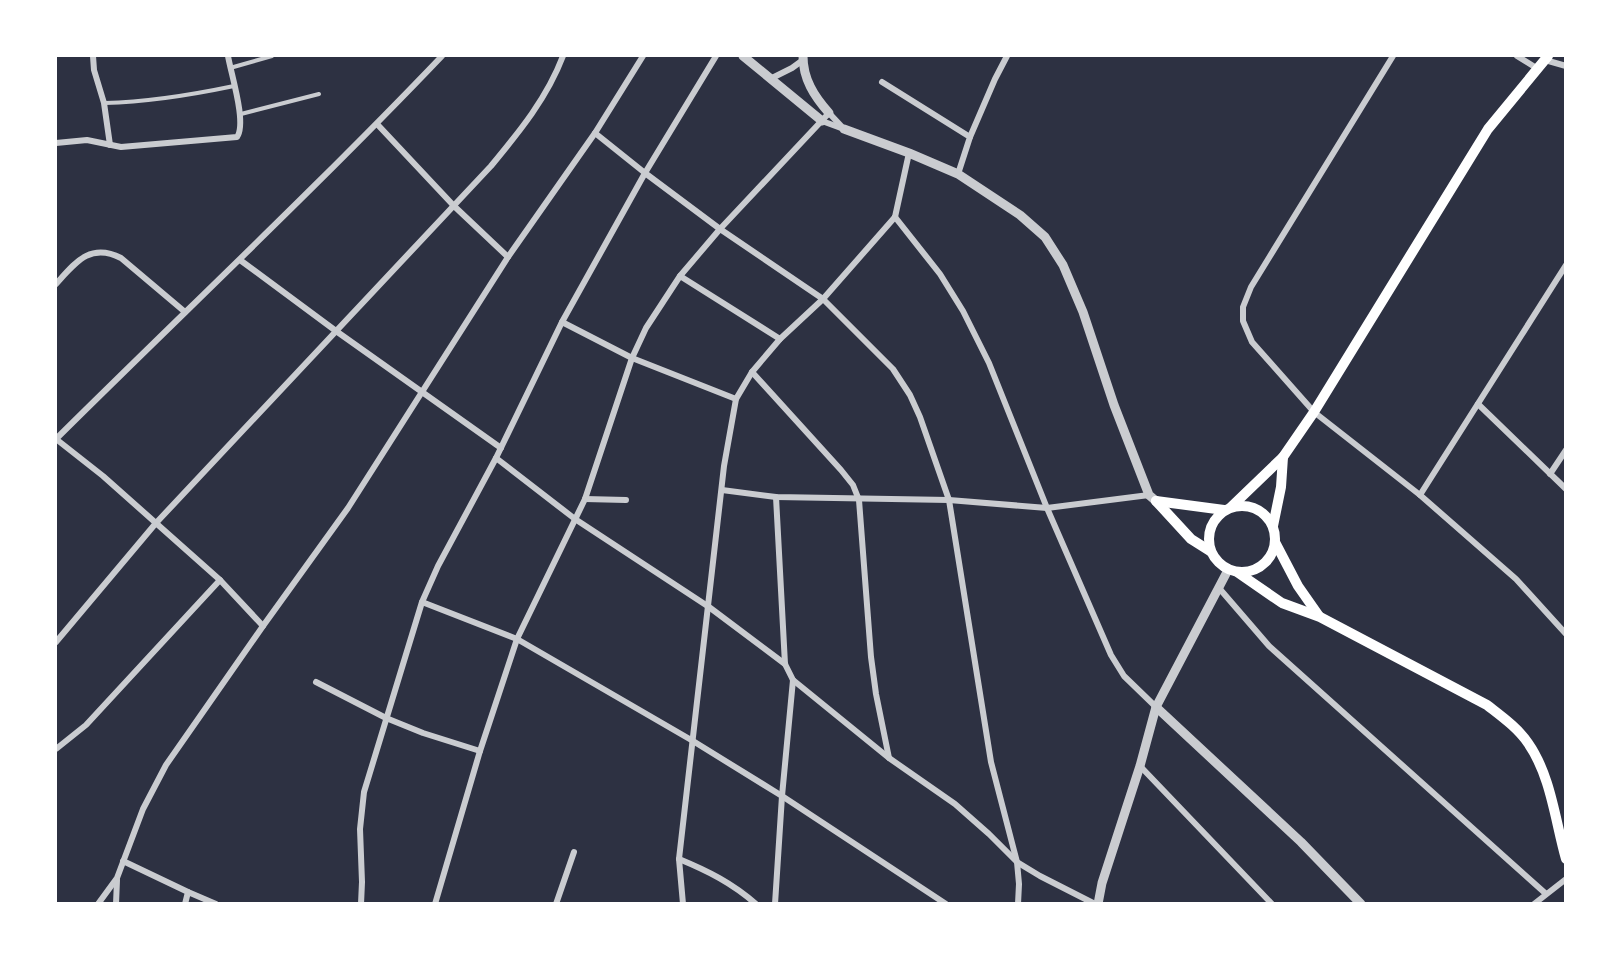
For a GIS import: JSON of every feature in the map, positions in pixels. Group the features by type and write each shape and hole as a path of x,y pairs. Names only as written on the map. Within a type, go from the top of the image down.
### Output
{"main road":[{"path":"1543,61 1488,129 1314,411 1283,457 1213,521 1208,536 1210,551 1215,559 1282,603 1320,617 1487,705 1511,724 1528,742 1545,776 1566,859"},
{"path":"1283,457 1281,487 1273,526 1275,542 1298,586 1320,617"},
{"path":"1152,498 1228,508 1248,506 1263,513 1273,526"},
{"path":"1152,498 1191,539 1210,551"},
{"path":"1232,571 1250,571 1262,565 1271,555 1275,542"}],"street":[{"path":"95,56 94,70 104,103 110,145"},
{"path":"56,143 87,140 121,147 237,136 241,129 241,114 228,56"},
{"path":"263,626 220,580 102,476 56,439 240,260 442,56"},
{"path":"56,642 156,523 454,206 527,123 555,76 563,56"},
{"path":"116,903 117,878 123,861 143,809 166,765 348,508 508,257 596,133 644,56"},
{"path":"361,903 360,829 364,792 422,602 562,322 645,173 716,56"},
{"path":"722,490 776,497 950,500 1047,508 1152,498 1114,405 1083,312 1063,265 1045,237 1020,215 958,174 822,121 743,56"},
{"path":"958,174 970,136 1007,56"},
{"path":"1393,56 1251,287 1243,307 1243,321 1252,342 1314,411 1420,495 1516,579 1566,634"},
{"path":"1517,56 1566,66"},
{"path":"770,79 792,68 803,58"},
{"path":"803,58 807,79 814,95 844,129"},
{"path":"882,82 970,136"},
{"path":"435,903 480,751 517,639 585,499 632,358 646,327 680,276 720,229 829,112"},
{"path":"377,124 454,206 508,257"},
{"path":"596,133 720,229 823,299 892,369 910,395 950,500 991,762 1017,862 1018,903"},
{"path":"683,903 679,859 725,455 736,399 752,372 780,339 823,299 895,217 909,153"},
{"path":"895,217 940,274 963,310 989,363 1047,508 1111,655 1124,676 1301,842 1361,903"},
{"path":"56,284 80,259 94,252 109,252 121,258 185,312"},
{"path":"240,260 336,332 501,448"},
{"path":"1420,495 1566,265"},
{"path":"680,276 780,339"},
{"path":"562,322 632,358 736,399"},
{"path":"752,372 841,470 853,485 859,500 871,657 889,758"},
{"path":"1478,404 1566,489"},
{"path":"1550,474 1566,450"},
{"path":"496,458 575,519 709,607 785,664"},
{"path":"776,497 785,664 793,680 889,758 955,804 1017,862 1040,876 1096,903 1140,766 1156,707 1219,588 1232,571"},
{"path":"585,499 626,500"},
{"path":"56,749 86,725 220,580"},
{"path":"1219,588 1269,646 1545,893"},
{"path":"422,602 517,639 693,741 946,903"},
{"path":"775,903 793,680"},
{"path":"316,682 386,718 423,733 480,751"},
{"path":"1140,766 1272,903"},
{"path":"556,903 574,852"},
{"path":"679,859 716,874 756,903"},
{"path":"123,861 216,903"},
{"path":"98,903 117,878"},
{"path":"1534,903 1566,879"},
{"path":"185,903 188,892"}],"lane":[{"path":"230,68 272,56"},
{"path":"104,103 138,102 192,95 234,86"},
{"path":"241,114 319,94"}]}
